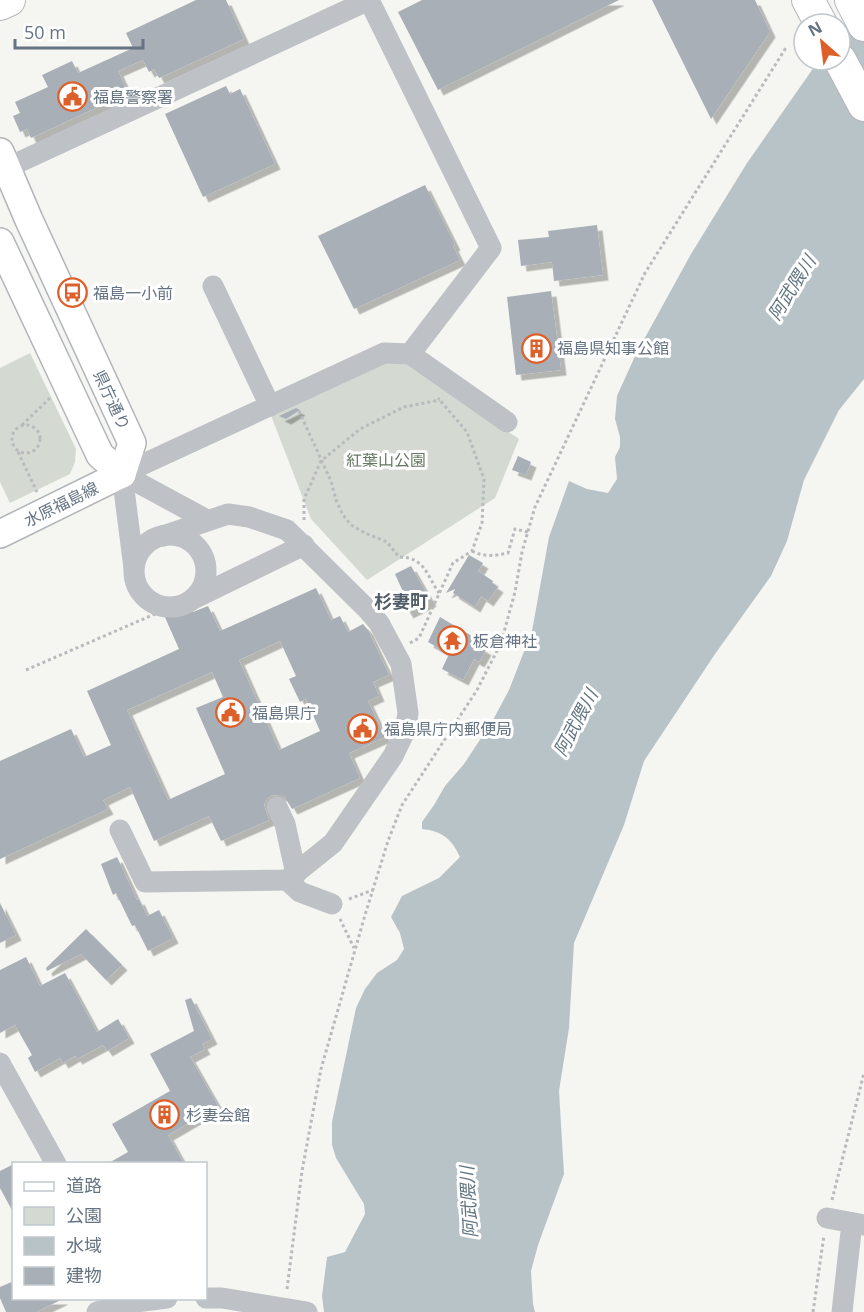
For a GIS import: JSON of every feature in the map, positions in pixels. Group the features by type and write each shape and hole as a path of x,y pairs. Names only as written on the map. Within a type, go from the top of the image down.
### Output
{"highway":[{"path":"0,4 9,0"},
{"path":"851,0 864,25"},
{"path":"846,72 864,105"}],"main road":[{"name":"県庁通り","path":"0,242 100,455 122,474 132,443 2,163"},
{"name":"水原福島線","path":"0,534 122,474"}],"street":[{"path":"2,163 369,0 491,248 410,354"},
{"path":"213,286 270,406"},
{"path":"122,474 384,353 410,354 507,422"},
{"path":"122,474 207,520"},
{"path":"122,474 135,581 141,592 159,606 183,605 304,545"},
{"path":"120,830 145,882 291,877 333,843 393,756 405,731 408,713 401,664 378,623 367,609 287,530 249,517 228,514 152,540 142,548 136,558 134,570"},
{"path":"163,536 175,535 186,539 196,546 203,556 206,580 201,591 193,600"},
{"path":"277,807 285,824 291,877 300,892 332,904"},
{"path":"0,1063 10,1096 39,1134 55,1162"},
{"path":"827,1218 858,1224 842,1312"},
{"path":"207,1298 297,1310"},
{"path":"106,1308 160,1300"}],"path":[{"path":"297,1310 302,1171 321,1069 373,890 402,805 477,690 501,643 535,507 645,273 787,45"},
{"path":"40,498 12,438 13,433 57,391"},
{"path":"408,644 419,638 453,563 472,551 482,523 484,479 466,432 432,393"},
{"path":"292,396 331,481 343,515 351,525 387,542 399,557 408,557 419,562 430,574 432,583 440,593"},
{"path":"304,545 304,499 321,461 360,429 395,411 440,400"},
{"path":"17,450 30,453 38,448 41,440 35,427 20,426"},
{"path":"472,551 495,556 508,553 515,529 528,532"},
{"path":"26,670 171,607"},
{"path":"355,949 332,904 373,890"},
{"path":"813,1312 827,1218 864,1073"}],"green space":[{"path":"30,353 76,449 75,462 70,474 10,503 0,482 0,368"},
{"name":"紅葉山公園","path":"385,362 408,363 519,439 495,498 367,580 311,519 270,413"}],"water":[{"name":"阿武隈川","path":"861,0 864,0 864,379 839,410 804,480 787,541 771,576 715,654 644,761 624,825 574,943 569,1028 559,1091 564,1174 531,1271 535,1312 324,1312 322,1296 327,1257 345,1252 365,1214 364,1204 336,1158 332,1145 332,1122 356,1008 365,989 377,973 397,960 404,949 400,933 391,917 402,896 439,878 460,857 454,845 446,837 422,829 422,822 493,720 509,690 532,631 549,537 569,481 587,489 608,493 617,479 615,457 620,447 620,437 615,419 617,396 636,354 691,254 747,163 811,72 852,72 852,13"}],"building":[{"path":"196,0 226,0 244,39 159,78 154,69 149,72 143,60 118,71 128,93 31,138 27,129 20,132 13,116 20,113 15,102 48,87 42,75 72,61 78,73 133,48 126,33"},
{"path":"422,0 619,0 438,90 398,12"},
{"path":"652,0 755,0 770,32 711,119"},
{"path":"226,86 230,94 240,89 275,164 203,197 165,114"},
{"path":"425,185 455,245 453,246 460,260 354,309 318,236"},
{"path":"597,225 603,275 554,281 552,262 521,266 518,240 549,237 548,231"},
{"name":"福島県知事公館","path":"551,291 561,370 516,375 507,297"},
{"path":"296,408 300,410 286,419 279,416"},
{"path":"518,456 531,462 526,475 512,470"},
{"path":"469,555 483,563 478,571 498,587 488,601 481,596 475,607 453,593 455,589 446,593"},
{"path":"411,566 431,601 408,613 400,599 405,596 395,574"},
{"name":"福島県庁","path":"316,588 331,620 340,616 348,632 363,624 389,675 373,682 379,696 368,701 385,737 349,753 360,778 292,809 284,796 272,795 264,805 269,820 221,841 209,816 154,841 130,787 103,800 108,809 0,859 0,761 71,729 84,757 111,745 87,691 179,649 164,615 183,607 193,612 208,606 220,631","holes":["280,641 296,676 289,679 300,702 306,699 320,731 279,750 239,660","212,672 223,697 196,708 225,774 168,800 127,710"]},
{"name":"板倉神社","path":"440,617 477,639 475,643 486,650 479,662 474,659 463,680 442,669 449,654 428,642"},
{"path":"117,857 147,916 159,910 173,938 148,951 135,925 132,926 116,893 113,895 101,864"},
{"path":"0,903 16,935 0,943"},
{"path":"86,929 122,965 106,980 81,954 47,971 46,968"},
{"path":"26,957 40,986 65,973 97,1032 118,1019 129,1038 107,1051 103,1045 77,1059 75,1056 63,1063 60,1058 35,1072 28,1058 32,1055 15,1025 0,1033 0,970"},
{"name":"杉妻会館","path":"191,998 212,1039 202,1044 205,1049 190,1057 218,1106 168,1135 183,1162 110,1162 128,1152 112,1124 170,1091 150,1054 194,1031 185,1000"},
{"path":"12,1165 12,1210 0,1188 0,1171"},
{"path":"12,1282 12,1300 61,1300 36,1312 6,1312 0,1298 0,1287"}],"place":[{"name":"福島警察署","path":"72,97"},
{"name":"福島一小前","path":"72,293"},
{"name":"福島県知事公館","path":"536,348"},
{"name":"板倉神社","path":"452,641"},
{"name":"福島県庁","path":"231,713"},
{"name":"福島県庁内郵便局","path":"363,729"},
{"name":"杉妻会館","path":"165,1115"}],"district":[{"name":"杉妻町","path":"401,602"}]}
